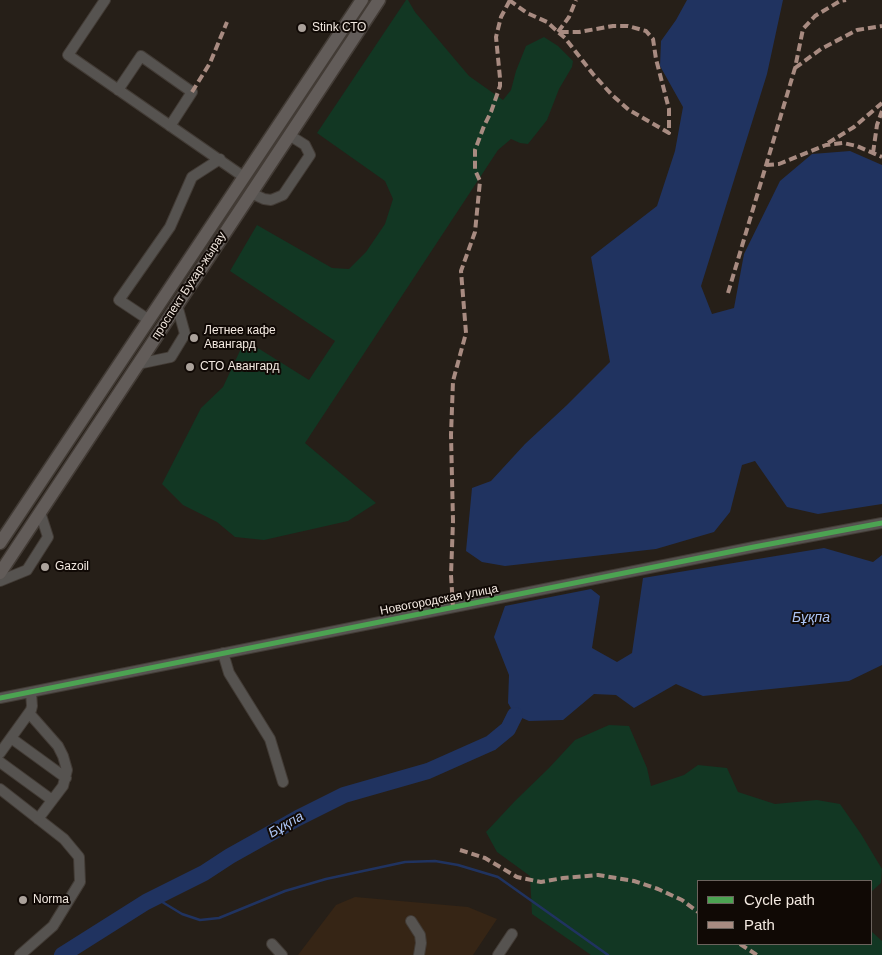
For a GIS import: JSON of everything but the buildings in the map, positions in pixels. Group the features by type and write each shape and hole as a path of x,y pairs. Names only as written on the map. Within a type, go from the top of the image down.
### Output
{"main road":[{"name":"проспект Бухар-жырау","path":"0,543 362,0"},
{"name":"проспект Бухар-жырау","path":"0,573 378,0"},
{"path":"149,320 161,328"}],"street":[{"path":"105,0 68,55 244,177"},
{"path":"118,90 142,56 192,92 170,126"},
{"path":"251,192 264,199 279,198 294,179 310,155 305,146 289,135"},
{"path":"149,320 119,300 170,227 192,177 220,159"},
{"path":"138,364 171,356 185,334 177,305"},
{"path":"0,581 27,570 48,537 40,512"},
{"name":"Новогородская улица","path":"0,698 882,523"},
{"path":"223,653 229,673 270,739 283,782"},
{"path":"0,754 29,714 32,706 31,692"},
{"path":"29,714 58,746 64,756 67,770 63,786 38,819"},
{"path":"11,738 66,778"},
{"path":"0,762 52,800"},
{"path":"0,789 64,840 79,857 80,882 53,926 20,955"},
{"path":"411,921 420,935 422,943 419,955"},
{"path":"498,955 512,934"},
{"path":"272,944 282,955"}],"shaded area":[{"path":"355,897 468,907 497,919 473,955 298,955 336,905"}],"green space":[{"path":"406,0 408,0 415,12 469,76 503,100 511,90 526,46 544,37 558,46 573,61 572,67 559,89 547,120 528,144 511,139 498,150 305,443 376,503 348,521 264,540 235,537 217,522 183,505 162,484 201,408 223,387 245,340 309,380 335,341 230,271 257,225 332,268 349,269 366,252 385,224 393,199 385,181 317,133"},
{"path":"609,725 629,726 647,768 651,786 684,775 698,765 727,768 738,792 775,804 817,800 840,804 882,869 881,883 872,891 872,880 697,880 697,945 872,945 872,932 882,941 882,955 591,955 532,914 530,876 497,852 486,832 575,740"}],"water":[{"path":"687,0 783,0 767,74 701,286 712,314 734,308 744,254 780,181 812,154 850,151 882,165 882,504 818,514 787,507 755,461 742,465 730,512 714,532 656,549 505,566 482,562 466,551 472,488 491,481 525,444 610,362 591,257 657,206 675,151 683,107 660,66 661,41"},
{"name":"Бұқпа","path":"824,548 873,562 882,555 882,665 849,681 703,696 676,684 634,708 616,695 594,694 563,720 529,721 515,715 508,703 509,675 494,637 505,606 591,589 600,596 592,648 617,662 632,653 643,578"}],"waterway":[{"name":"Бұқпа","path":"62,955 146,902 204,873 230,856 298,818 344,795 428,771 491,743 508,729 515,715"},
{"path":"154,897 182,914 200,920 219,918 285,891 326,879 405,862 435,861 458,865 498,877 608,955"}],"marked path":[{"path":"509,0 527,13 547,22 558,32 565,38 593,74 629,110 669,133 669,109 656,59 653,39 646,31 628,26 613,26 579,32 558,32"},
{"path":"453,607 451,575 453,381 466,333 461,271 475,232 480,181 475,170 475,150 500,86 496,37 501,17 510,0"},
{"path":"558,32 569,17 576,0"},
{"path":"728,293 795,68 803,29 815,16 840,1 846,0"},
{"path":"192,92 210,63 227,22"},
{"path":"795,68 821,49 857,30 882,26"},
{"path":"828,143 854,127 882,103"},
{"path":"873,153 877,125 882,111"},
{"path":"766,165 779,164 826,145 843,143 857,146 882,157"},
{"path":"460,850 485,858 517,877 541,882 598,875 634,881 682,900 697,911"},
{"path":"742,945 757,955"}],"cycle path":[{"path":"0,698 882,523"}],"place":[{"name":"Stink СТО","path":"302,28"},
{"name":"Летнее кафе Авангард","path":"194,338"},
{"name":"СТО Авангард","path":"190,367"},
{"name":"Gazoil","path":"45,567"},
{"name":"Norma","path":"23,900"}]}
